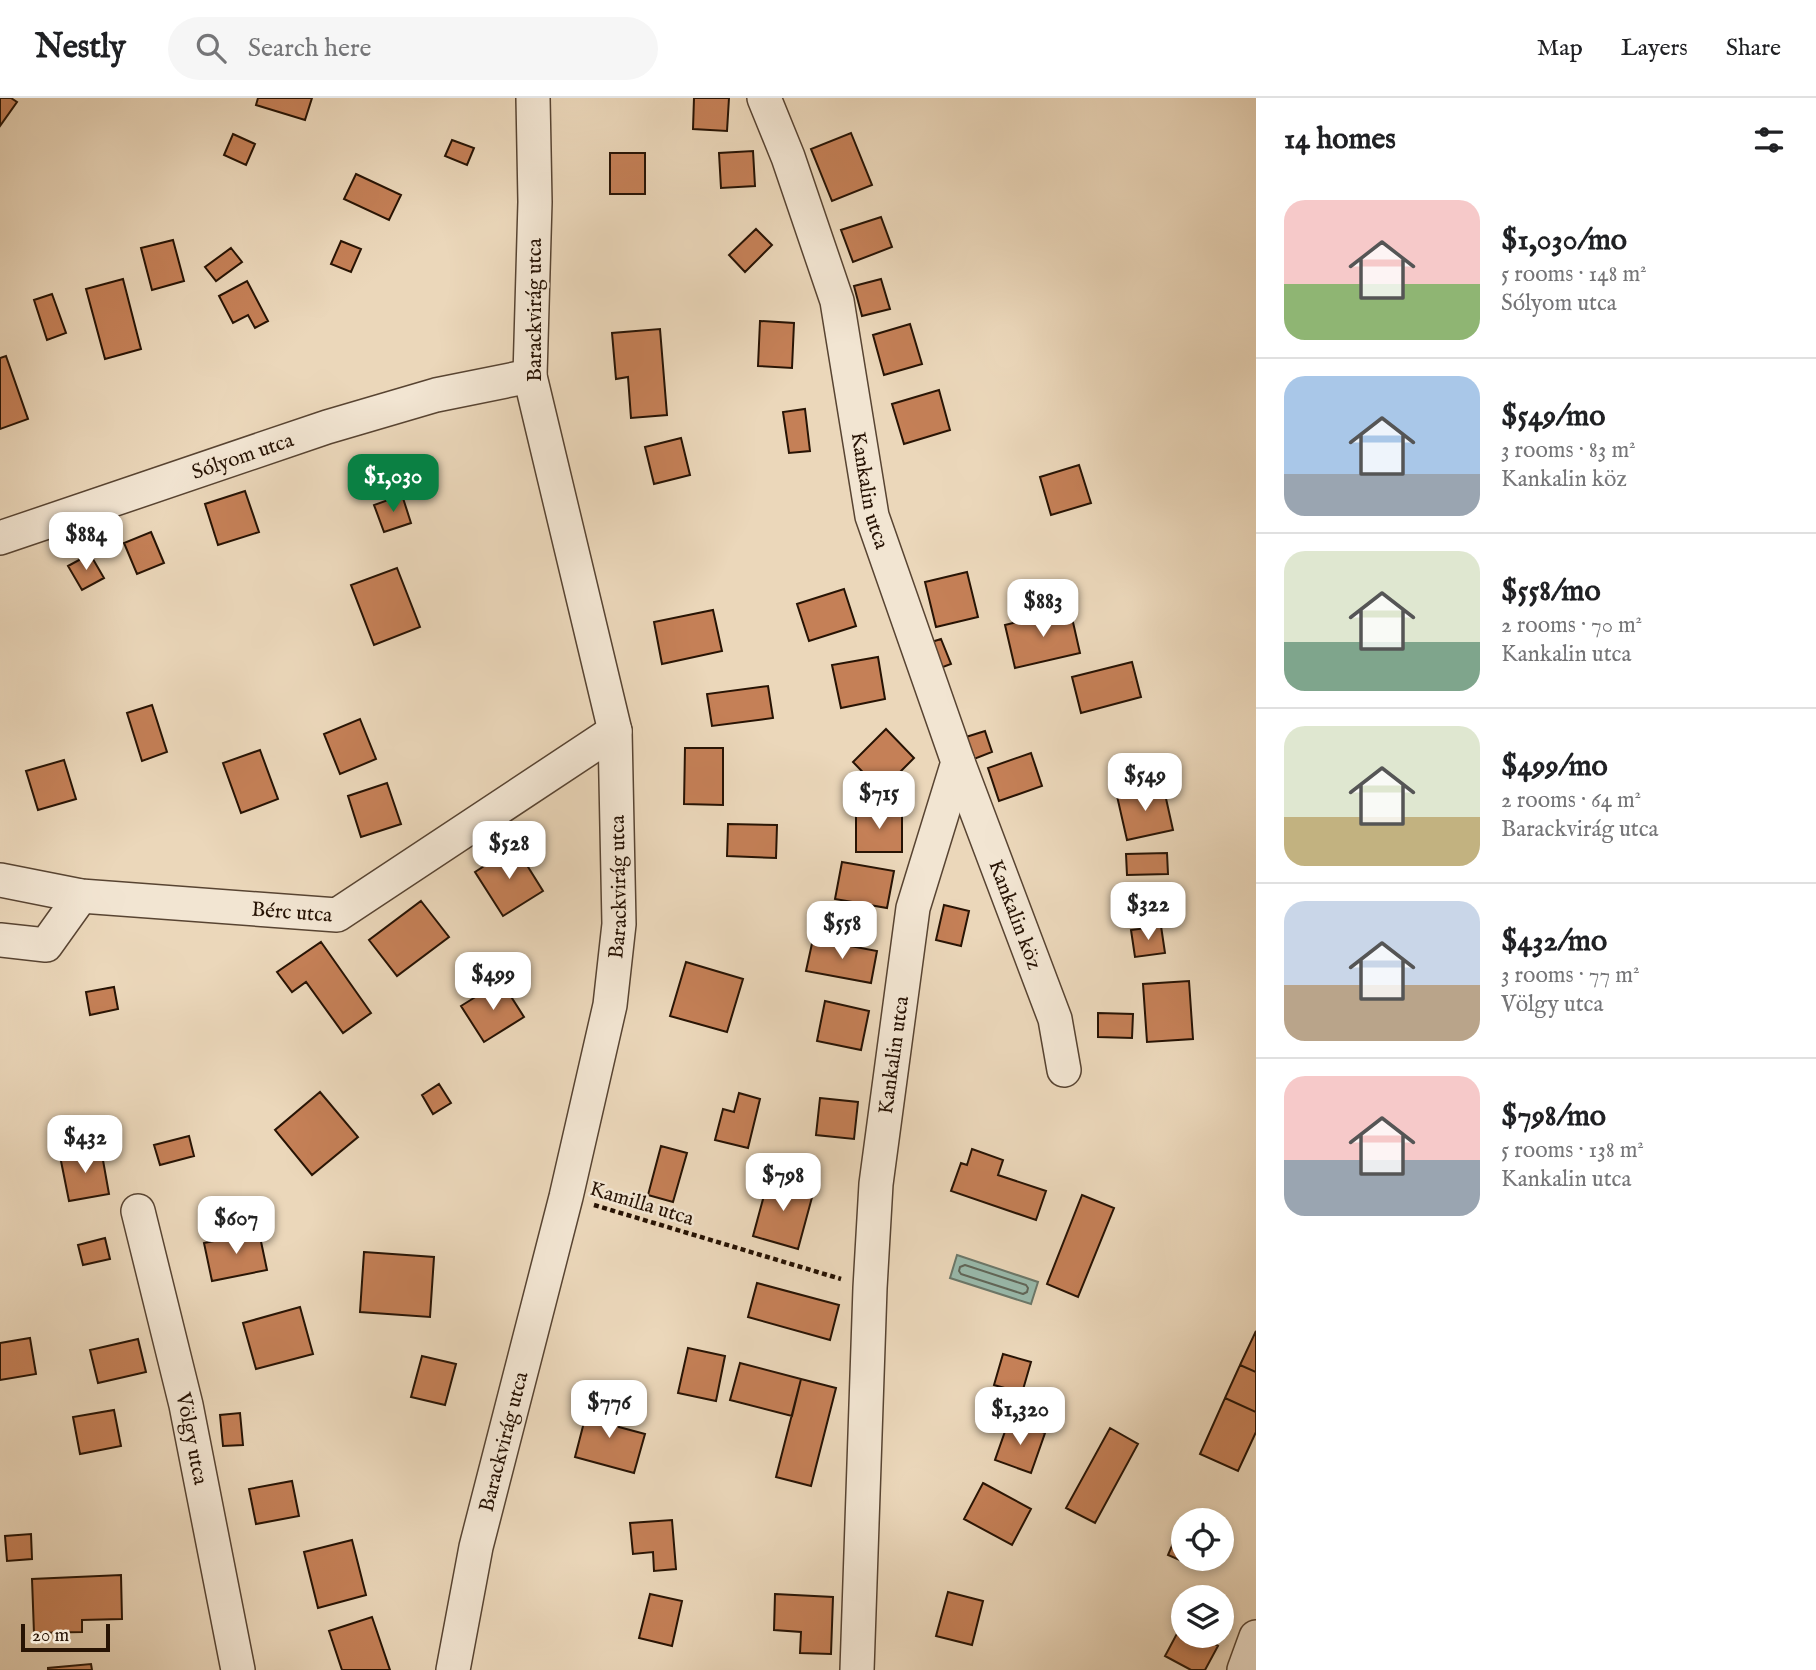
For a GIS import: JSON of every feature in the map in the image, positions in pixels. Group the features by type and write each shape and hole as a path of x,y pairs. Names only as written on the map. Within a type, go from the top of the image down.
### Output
{"street":[{"name":"Barackvirág utca","path":"453,1670 475,1547 566,1197 610,1005 619,924 615,731 530,376 536,202 533,98"},
{"name":"Kankalin utca","path":"764,98 788,157 837,301 872,516 958,762 913,908 876,1184 857,1670"},
{"name":"Sólyom utca","path":"0,538 327,427 436,395 530,376"},
{"name":"Bérc utca","path":"0,880 81,896 337,915 615,731"},
{"name":"Kankalin köz","path":"958,762 1055,1019 1064,1070"},
{"path":"0,940 46,945 81,896"},
{"name":"Völgy utca","path":"138,1211 186,1405 238,1670"},
{"path":"1244,1670 1256,1637"}],"path":[{"name":"Kamilla utca","path":"566,1197 870,1288"}],"water":[{"path":"957,1255 1038,1282 1031,1304 950,1278"}],"building":[{"path":"0,98 11,98 17,102 0,126"},
{"path":"258,98 312,98 305,120 256,105"},
{"path":"694,98 729,98 727,131 693,129"},
{"path":"851,133 872,185 832,201 811,149"},
{"path":"233,134 255,144 246,165 224,155"},
{"path":"452,140 474,148 467,165 445,156"},
{"path":"753,151 755,186 721,188 719,153"},
{"path":"610,153 645,153 645,194 610,194"},
{"path":"356,174 401,195 389,220 344,199"},
{"path":"881,217 892,247 853,262 841,230"},
{"path":"756,229 772,245 745,272 729,255"},
{"path":"173,240 184,281 152,290 141,248"},
{"path":"341,241 361,249 351,272 331,264"},
{"path":"231,248 242,262 216,281 205,267"},
{"path":"123,279 141,349 105,359 86,289"},
{"path":"881,279 890,309 862,316 854,286"},
{"path":"247,281 268,321 255,328 248,315 233,323 219,296"},
{"path":"52,294 66,333 47,340 34,300"},
{"path":"760,321 794,323 792,368 758,366"},
{"path":"910,324 922,364 884,375 873,335"},
{"path":"660,329 667,415 631,418 628,377 616,379 612,333"},
{"path":"6,356 28,419 0,429 0,358"},
{"path":"939,390 950,430 904,444 892,404"},
{"path":"805,409 810,451 789,453 783,412"},
{"path":"681,438 690,475 654,484 645,447"},
{"path":"1079,465 1091,503 1051,515 1040,477"},
{"path":"245,491 259,532 218,545 205,504"},
{"path":"402,495 411,523 384,532 374,505"},
{"path":"151,532 164,563 137,574 124,543"},
{"path":"90,554 104,578 82,590 68,566"},
{"path":"397,568 420,627 374,645 351,585"},
{"path":"967,572 978,617 936,627 925,582"},
{"path":"844,589 856,626 809,641 797,604"},
{"path":"1070,609 1080,653 1015,668 1005,625"},
{"path":"713,610 722,651 662,664 654,622"},
{"path":"941,639 951,664 935,670 925,644"},
{"path":"878,657 885,699 841,708 832,665"},
{"path":"1132,662 1141,697 1081,713 1072,677"},
{"path":"768,686 773,718 712,726 707,694"},
{"path":"152,705 167,752 142,761 127,713"},
{"path":"360,719 376,759 340,774 324,734"},
{"path":"886,729 914,758 881,791 853,762"},
{"path":"985,731 992,752 974,759 966,737"},
{"path":"685,748 723,748 723,805 684,804"},
{"path":"260,750 278,799 241,813 223,763"},
{"path":"1031,753 1042,786 999,801 988,768"},
{"path":"64,760 76,799 38,810 26,771"},
{"path":"387,783 401,824 361,837 348,796"},
{"path":"1163,785 1173,830 1127,840 1117,796"},
{"path":"856,810 902,810 902,852 856,852"},
{"path":"728,824 777,825 776,858 727,856"},
{"path":"515,846 543,891 503,916 475,872"},
{"path":"1167,853 1168,874 1127,875 1126,854"},
{"path":"842,862 894,871 887,908 835,899"},
{"path":"421,901 449,937 397,976 369,940"},
{"path":"944,905 969,911 961,946 936,940"},
{"path":"1161,926 1165,953 1135,957 1131,930"},
{"path":"813,939 877,951 871,983 806,971"},
{"path":"321,942 371,1013 343,1033 306,982 292,992 277,972"},
{"path":"686,962 743,979 727,1032 670,1016"},
{"path":"501,981 524,1017 484,1042 461,1006"},
{"path":"1189,981 1193,1039 1147,1042 1143,984"},
{"path":"114,987 118,1009 90,1015 86,992"},
{"path":"825,1001 869,1011 861,1050 817,1041"},
{"path":"1098,1013 1133,1014 1132,1038 1098,1037"},
{"path":"439,1084 451,1103 433,1114 422,1095"},
{"path":"320,1092 358,1137 312,1175 275,1130"},
{"path":"739,1093 760,1099 748,1148 715,1140 723,1109 734,1112"},
{"path":"820,1098 858,1102 854,1139 816,1135"},
{"path":"189,1136 194,1156 160,1165 154,1145"},
{"path":"661,1146 687,1153 673,1202 648,1195"},
{"path":"101,1149 109,1194 69,1201 60,1156"},
{"path":"972,1149 1003,1160 998,1175 1046,1191 1036,1220 951,1191 961,1163 967,1165"},
{"path":"769,1177 814,1190 798,1249 753,1236"},
{"path":"1082,1195 1114,1208 1078,1297 1047,1284"},
{"path":"259,1232 267,1270 212,1281 204,1243"},
{"path":"105,1238 110,1259 83,1265 78,1245"},
{"path":"364,1252 434,1257 430,1317 360,1312"},
{"path":"757,1283 839,1305 830,1340 748,1317"},
{"path":"300,1307 313,1354 256,1369 243,1323"},
{"path":"1256,1331 1256,1372 1240,1365"},
{"path":"30,1338 36,1374 0,1380 0,1343"},
{"path":"138,1339 146,1372 98,1383 90,1350"},
{"path":"688,1348 725,1356 716,1401 678,1393"},
{"path":"1003,1354 1031,1362 1022,1393 994,1385"},
{"path":"422,1356 456,1364 445,1405 411,1397"},
{"path":"740,1363 801,1379 792,1416 730,1400"},
{"path":"1240,1365 1256,1372 1256,1412 1225,1398"},
{"path":"801,1379 836,1388 811,1486 776,1477"},
{"path":"1225,1398 1256,1412 1256,1432 1238,1471 1200,1454"},
{"path":"589,1403 624,1413 619,1427 645,1434 634,1473 575,1457"},
{"path":"114,1410 121,1446 80,1454 73,1417"},
{"path":"240,1413 243,1445 223,1446 220,1415"},
{"path":"1009,1420 1045,1433 1031,1473 995,1460"},
{"path":"1110,1428 1138,1444 1095,1523 1066,1508"},
{"path":"292,1481 299,1516 256,1524 249,1489"},
{"path":"983,1483 1031,1509 1012,1545 964,1519"},
{"path":"672,1520 676,1569 654,1571 653,1552 633,1554 630,1523"},
{"path":"31,1534 32,1559 7,1561 5,1536"},
{"path":"352,1540 366,1595 318,1608 304,1552"},
{"path":"121,1575 122,1619 82,1620 82,1632 34,1633 32,1579"},
{"path":"948,1592 983,1601 972,1645 936,1636"},
{"path":"650,1594 682,1601 672,1646 639,1638"},
{"path":"775,1594 833,1597 831,1654 800,1653 801,1632 774,1630"},
{"path":"372,1617 390,1670 342,1670 329,1631"},
{"path":"1171,1645 1171,1648 1217,1648 1205,1670 1191,1670 1165,1656"},
{"path":"91,1664 92,1670 48,1670 48,1668"}]}
